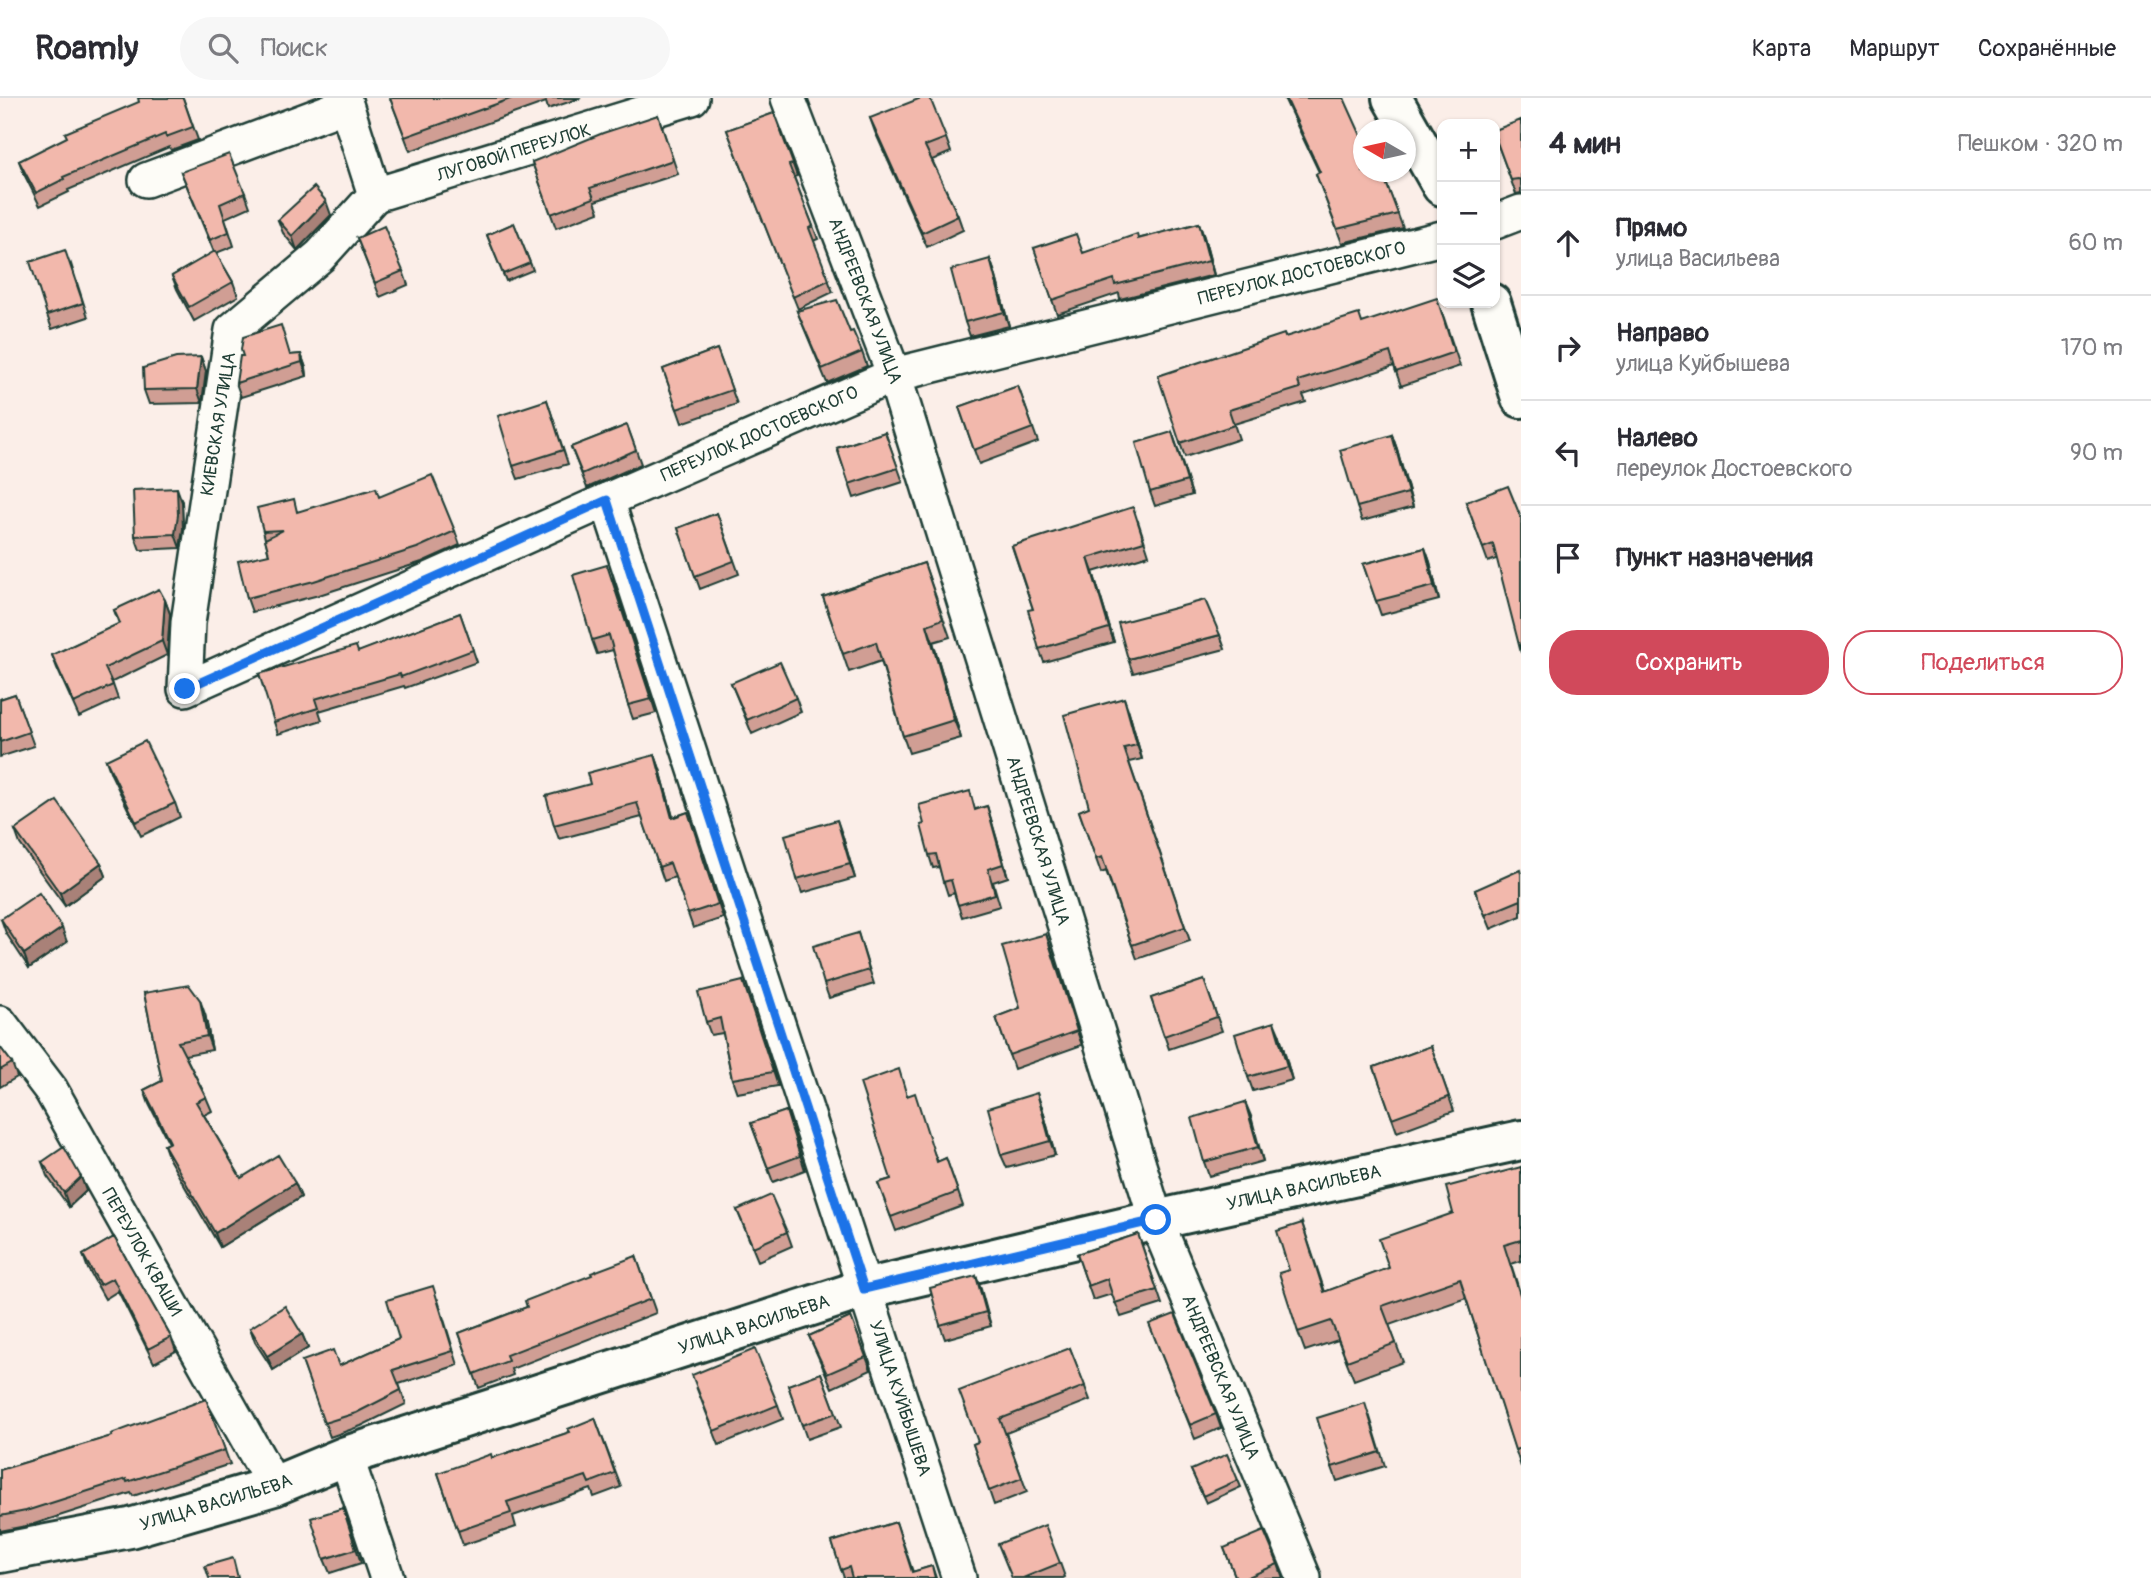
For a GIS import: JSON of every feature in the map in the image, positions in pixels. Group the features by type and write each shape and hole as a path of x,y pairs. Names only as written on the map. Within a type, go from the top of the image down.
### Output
{"street":[{"name":"ЛУГОВОЙ ПЕРЕУЛОК","path":"375,195 692,98"},
{"name":"АНДРЕЕВСКАЯ УЛИЦА","path":"788,98 894,375 1156,1220 1304,1578"},
{"path":"1392,98 1440,182"},
{"path":"146,180 345,101 375,195"},
{"name":"КИЕВСКАЯ УЛИЦА","path":"185,689 188,623 232,330 320,256 375,195"},
{"path":"1500,220 1521,212"},
{"name":"ПЕРЕУЛОК ДОСТОЕВСКОГО","path":"185,689 894,375 1437,239"},
{"path":"1493,308 1521,398"},
{"name":"УЛИЦА КУЙБЫШЕВА","path":"607,500 959,1578"},
{"name":"ПЕРЕУЛОК КВАШИ","path":"0,1023 51,1090 274,1486"},
{"name":"УЛИЦА ВАСИЛЬЕВА","path":"0,1553 130,1528 274,1486 346,1456 864,1289 1156,1220 1521,1140"},
{"path":"346,1456 387,1578"}],"building":[{"path":"138,98 183,98 193,127 166,137 165,134 63,177 64,179 36,193 19,161 67,137 65,133 139,102"},
{"path":"390,98 513,98 405,137"},
{"path":"921,98 930,98 946,138 925,146 958,216 922,233 870,118"},
{"path":"1286,98 1344,98 1354,119 1353,182 1386,182 1398,214 1337,229 1316,174 1320,172"},
{"path":"774,113 793,164 789,165 813,226 809,228 829,280 793,297 727,130"},
{"path":"658,115 673,160 590,188 594,198 551,214 532,162 603,133"},
{"path":"1521,120 1521,180 1511,180 1500,150 1500,128"},
{"path":"229,154 245,193 220,204 229,232 210,240 181,172"},
{"path":"314,187 326,201 292,236 278,220"},
{"path":"514,223 530,263 503,274 487,235"},
{"path":"1199,223 1209,261 1115,285 1114,279 1052,300 1034,248 1076,234 1083,253 1137,234 1138,239"},
{"path":"384,226 403,271 375,283 357,238"},
{"path":"65,250 83,303 47,315 30,262"},
{"path":"215,251 233,282 189,307 172,276"},
{"path":"990,259 1004,312 965,322 951,270"},
{"path":"1437,298 1437,308 1440,308 1454,352 1396,372 1390,352 1298,381 1300,388 1229,410 1234,425 1180,443 1158,376 1284,334 1285,337 1359,314 1362,323"},
{"path":"837,300 850,332 853,331 862,352 822,369 797,311"},
{"path":"281,325 290,355 301,354 302,362 236,383 240,356 243,356 243,337"},
{"path":"717,349 732,390 677,409 663,369"},
{"path":"201,357 197,389 144,390 143,368 176,358"},
{"path":"1018,386 1033,428 974,450 959,407"},
{"path":"547,400 563,450 513,466 498,416"},
{"path":"627,425 636,450 582,474 571,447"},
{"path":"885,432 898,468 849,484 837,448"},
{"path":"1172,432 1187,481 1150,492 1136,443"},
{"path":"1392,435 1408,493 1357,507 1340,450"},
{"path":"432,475 455,531 417,548 314,581 247,598 238,561 269,554 265,539 283,530 263,531 257,508 294,499 297,512 376,488 379,497"},
{"path":"1508,486 1521,518 1521,653 1493,544 1483,548 1466,502"},
{"path":"177,488 178,515 175,534 135,536 133,490"},
{"path":"1133,507 1144,541 1088,558 1109,628 1039,649 1028,610 1033,609 1012,546"},
{"path":"717,513 734,561 695,576 678,528"},
{"path":"1425,548 1434,586 1376,601 1363,564"},
{"path":"924,563 943,619 927,625 954,720 903,736 876,642 843,654 823,597"},
{"path":"607,565 651,699 628,705 609,635 592,640 573,575"},
{"path":"159,589 165,600 162,641 105,668 113,685 74,703 52,655 120,623 114,610"},
{"path":"1205,600 1220,635 1128,659 1118,623"},
{"path":"460,613 473,650 401,677 400,674 315,699 318,708 274,722 259,674 356,646 358,652"},
{"path":"780,662 796,698 747,720 731,683"},
{"path":"15,694 29,732 0,742 0,699"},
{"path":"1124,698 1137,745 1124,748 1185,927 1132,945 1102,857 1096,859 1079,811 1089,807 1064,715"},
{"path":"145,741 175,803 136,822 106,760"},
{"path":"655,755 672,818 688,812 718,904 688,914 670,863 659,867 637,803 554,825 546,796 590,784 587,773"},
{"path":"970,791 975,810 987,806 1003,864 988,869 995,894 958,905 951,880 943,882 936,854 929,855 919,805"},
{"path":"57,801 101,863 60,893 15,830"},
{"path":"837,820 850,864 797,879 785,835"},
{"path":"1520,870 1521,900 1485,915 1475,890"},
{"path":"39,893 62,928 24,954 1,919"},
{"path":"858,933 869,970 824,984 813,946"},
{"path":"1046,934 1077,1031 1009,1055 996,1017 1020,1008 1002,946"},
{"path":"1204,980 1217,1017 1164,1036 1151,998"},
{"path":"743,981 773,1072 732,1079 720,1018 706,1022 698,992"},
{"path":"189,985 200,1000 207,1036 178,1042 206,1097 196,1102 241,1178 278,1155 295,1183 215,1233 164,1145 170,1142 144,1090 162,1081 144,993"},
{"path":"1274,1022 1287,1066 1248,1077 1235,1034"},
{"path":"1431,1046 1449,1097 1392,1118 1374,1067"},
{"path":"0,1047 12,1063 0,1070"},
{"path":"899,1069 907,1096 915,1093 937,1162 946,1158 958,1192 891,1217 878,1183 891,1179 860,1083"},
{"path":"1037,1093 1050,1141 1001,1155 988,1108"},
{"path":"1245,1102 1258,1147 1204,1162 1192,1118"},
{"path":"786,1111 800,1156 768,1168 751,1123"},
{"path":"64,1147 81,1177 64,1193 42,1162"},
{"path":"1521,1167 1521,1240 1504,1245 1521,1298 1521,1448 1515,1450 1460,1279 1382,1306 1396,1343 1347,1361 1331,1321 1298,1332 1279,1273 1289,1270 1277,1231 1302,1223 1324,1292 1389,1268 1379,1239 1453,1213 1446,1187"},
{"path":"771,1195 787,1232 753,1247 737,1210"},
{"path":"1138,1234 1157,1290 1115,1303 1107,1279 1088,1286 1077,1254"},
{"path":"114,1237 171,1337 148,1349 113,1278 100,1285 83,1255"},
{"path":"636,1256 651,1299 506,1355 508,1361 474,1374 459,1333 527,1307 525,1301"},
{"path":"976,1276 986,1312 940,1325 930,1288"},
{"path":"433,1286 453,1351 393,1370 401,1390 356,1413 324,1423 302,1361 333,1350 339,1366 399,1339 387,1300"},
{"path":"285,1306 302,1334 267,1356 250,1328"},
{"path":"1175,1314 1216,1414 1190,1425 1149,1324"},
{"path":"851,1317 866,1357 827,1374 809,1336"},
{"path":"1070,1348 1085,1386 1000,1419 1022,1478 989,1491 973,1444 978,1442 959,1391"},
{"path":"755,1349 778,1405 714,1431 692,1375"},
{"path":"821,1373 836,1413 802,1425 788,1385"},
{"path":"206,1399 225,1450 127,1482 126,1479 26,1511 0,1516 0,1470 112,1436 111,1434"},
{"path":"1365,1403 1380,1452 1332,1467 1317,1418"},
{"path":"595,1418 615,1473 589,1483 586,1476 507,1502 511,1513 458,1531 438,1473 491,1454 492,1458 570,1432 568,1429"},
{"path":"1227,1454 1238,1480 1203,1496 1191,1470"},
{"path":"343,1508 356,1549 324,1559 311,1518"},
{"path":"896,1522 912,1572 932,1566 935,1578 852,1578 849,1567 841,1570 832,1542"},
{"path":"1045,1525 1060,1563 1023,1578 1012,1578 998,1544"},
{"path":"1264,1531 1278,1564 1246,1578 1236,1578 1224,1548"},
{"path":"233,1558 238,1578 209,1578 205,1566"}],"route":[{"path":"185,689 607,500 864,1289 1156,1220"}]}
